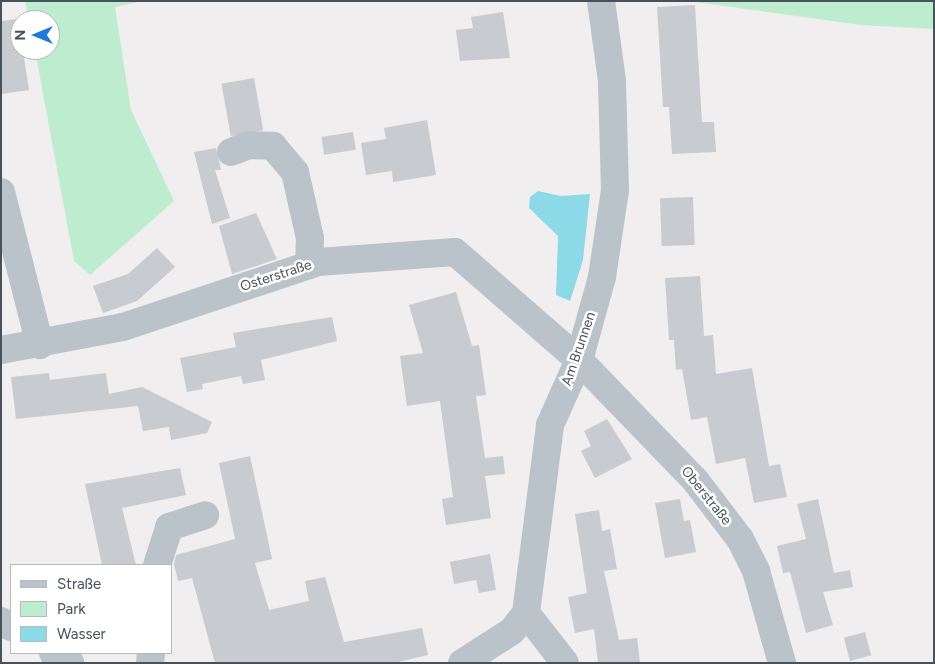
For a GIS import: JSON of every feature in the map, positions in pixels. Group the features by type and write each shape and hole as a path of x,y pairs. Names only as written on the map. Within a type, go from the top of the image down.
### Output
{"street":[{"name":"Am Brunnen","path":"526,613 550,425 579,360 602,277 615,190 612,81 601,1"},
{"path":"231,152 248,145 273,146 296,172 310,238 309,265"},
{"path":"1,192 40,345"},
{"name":"Osterstraße","path":"1,350 40,345 123,327 309,265 455,252 579,360"},
{"name":"Oberstraße","path":"579,360 695,480 740,539 756,571 782,663"},
{"path":"157,564 169,527 205,515"},
{"path":"462,663 512,631 526,613 565,663"},
{"path":"55,654 70,663"}],"green space":[{"path":"25,1 143,1 115,7 131,110 174,201 90,275 74,261 37,60 60,60 60,10 27,10"},
{"path":"689,1 934,1 934,29 861,25"}],"water":[{"path":"538,191 561,196 590,194 583,260 570,301 556,295 558,236 529,208 530,197"}],"building":[{"path":"695,5 702,122 714,122 716,152 672,154 669,107 663,107 657,7"},
{"path":"503,12 510,58 460,61 456,30 473,28 471,17"},
{"path":"10,20 10,60 24,60 29,90 1,94 1,21"},
{"path":"254,78 263,130 231,136 222,84"},
{"path":"427,120 436,175 393,182 392,171 366,175 361,143 386,139 384,128"},
{"path":"353,132 356,150 324,155 321,137"},
{"path":"216,148 221,170 215,170 230,218 212,224 194,152"},
{"path":"693,197 695,245 662,246 660,198"},
{"path":"256,213 277,259 232,274 219,226"},
{"path":"157,248 175,267 137,301 103,313 93,286 128,274"},
{"path":"700,276 704,336 713,335 716,374 752,368 769,466 780,464 787,497 754,503 745,458 716,464 707,417 691,420 682,369 676,370 674,340 669,340 665,278"},
{"path":"456,292 472,346 479,345 486,395 476,396 485,458 503,456 505,474 485,476 491,518 446,525 442,499 453,497 440,401 407,406 400,356 423,353 409,305"},
{"path":"332,317 337,341 261,360 265,380 243,384 241,376 202,384 203,389 187,392 180,358 236,347 233,333"},
{"path":"49,373 50,380 106,373 109,394 142,387 212,422 207,433 171,440 169,427 143,431 138,406 16,419 11,377"},
{"path":"607,419 632,459 595,478 581,451 591,446 584,431"},
{"path":"250,456 272,559 255,563 269,610 309,601 305,581 325,577 344,642 422,628 428,655 394,663 215,663 192,578 178,581 174,564 176,555 235,539 219,463"},
{"path":"180,468 186,495 122,508 136,564 102,564 85,484"},
{"path":"680,499 684,521 690,520 696,552 665,558 655,503"},
{"path":"818,499 834,573 850,570 853,587 823,592 833,625 806,633 790,572 783,573 777,546 806,539 797,504"},
{"path":"599,510 602,531 610,529 617,569 604,571 619,640 637,638 640,663 598,663 594,629 575,633 568,597 587,593 575,514"},
{"path":"490,554 496,590 479,593 476,580 454,584 450,562"},
{"path":"865,632 871,655 850,661 844,638"}]}
